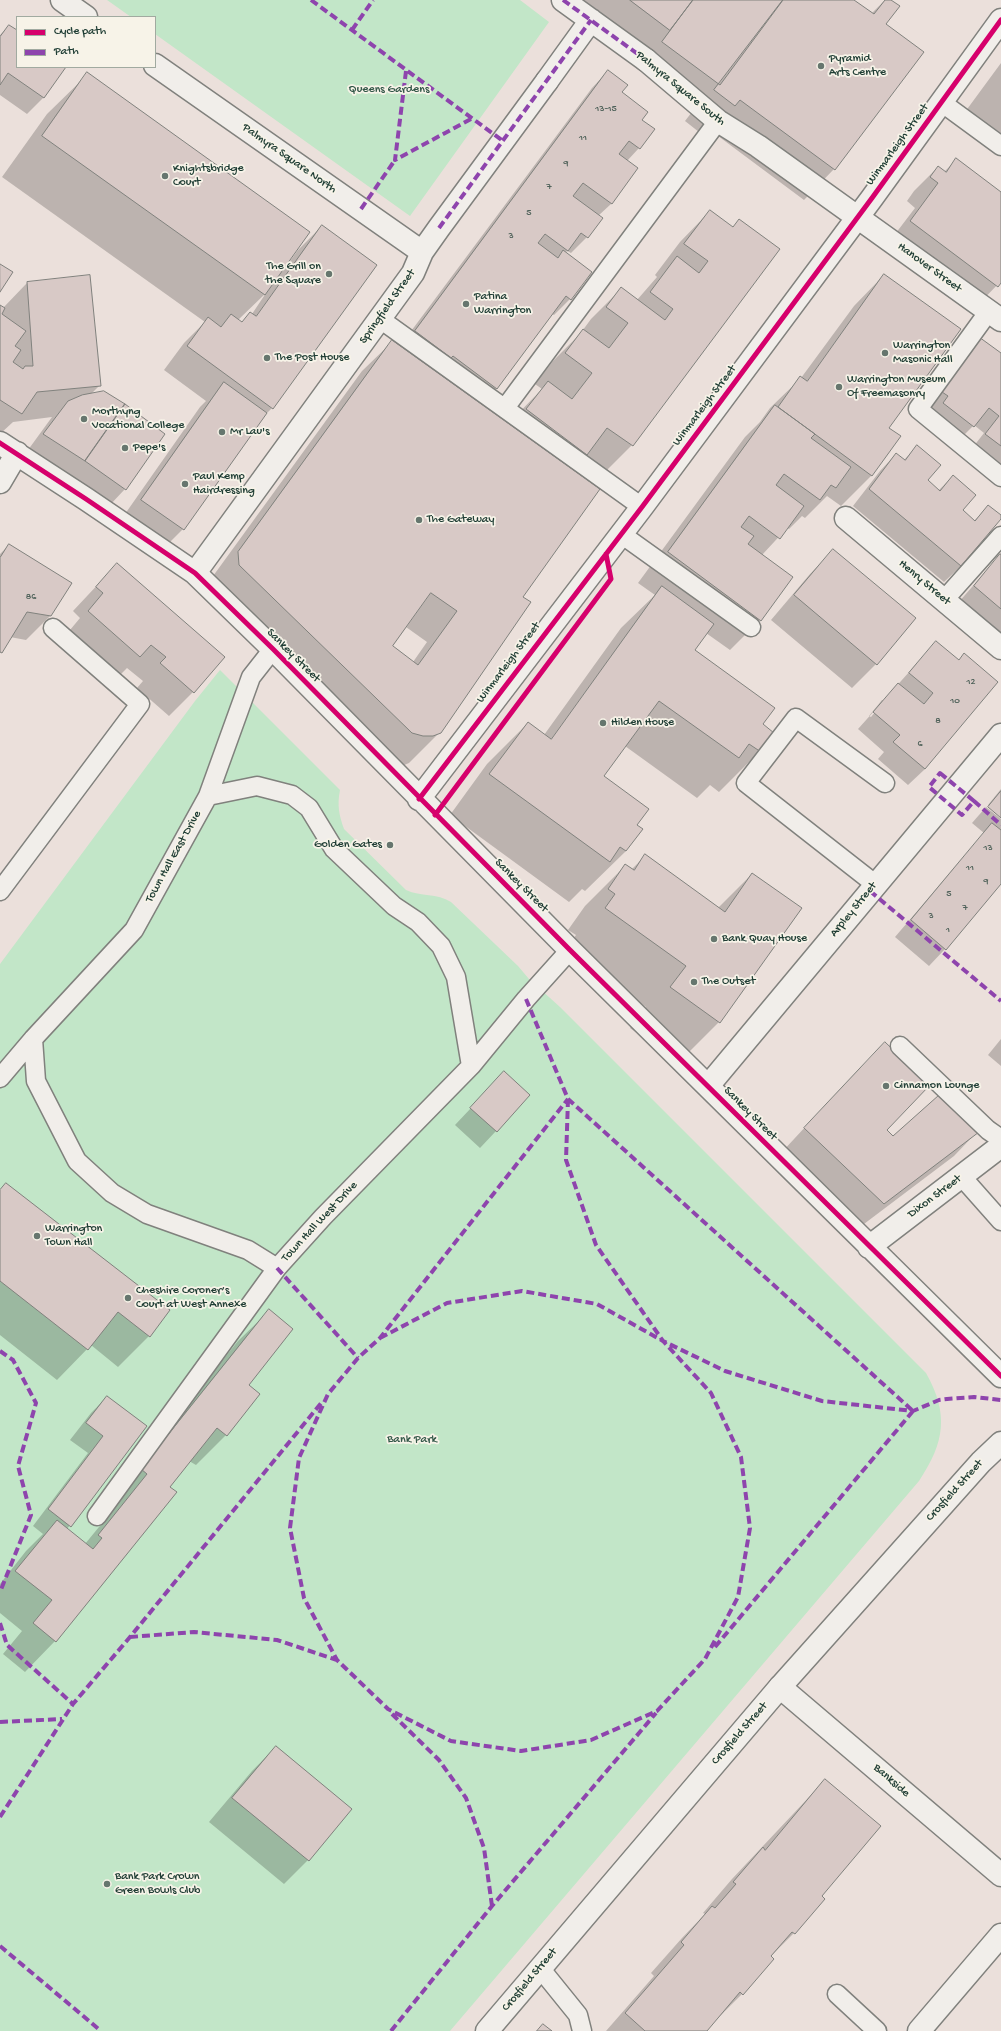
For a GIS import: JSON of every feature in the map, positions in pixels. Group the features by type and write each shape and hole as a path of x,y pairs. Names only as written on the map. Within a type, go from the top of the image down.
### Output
{"street":[{"path":"62,0 85,16"},
{"name":"Palmyra Square South","path":"563,0 646,60 718,121 758,146 857,218"},
{"name":"Springfield Street","path":"194,573 380,319 413,273 422,252 591,20"},
{"name":"Winmarleigh Street","path":"419,799 642,507 857,218 1001,20"},
{"name":"Palmyra Square North","path":"156,66 422,252"},
{"name":"Hanover Street","path":"857,218 998,316"},
{"path":"0,482 8,448"},
{"name":"Sankey Street","path":"8,448 194,573 273,649 419,799 570,950 1001,1376"},
{"name":"Henry Street","path":"846,518 1001,648"},
{"name":"Arpley Street","path":"708,1086 875,884 1001,735"},
{"name":"Dixon Street","path":"869,1247 1001,1146"},
{"name":"Crosfield Street","path":"487,2031 780,1687 981,1462 1001,1443"},
{"name":"Bankside","path":"780,1687 1001,1875"},
{"path":"919,2031 1001,1935"}],"lane":[{"path":"941,102 1001,146"},
{"path":"505,408 718,121"},
{"path":"998,316 918,409 1001,477"},
{"path":"380,319 642,507"},
{"path":"621,534 752,627"},
{"path":"944,600 1001,536"},
{"path":"0,891 140,704 53,628"},
{"name":"Town Hall East Drive","path":"1,1075 134,930 208,796 251,677 273,649"},
{"path":"875,884 746,783 796,718 885,783"},
{"path":"208,796 257,786 292,795 309,808 334,849 394,906 418,922 441,946 456,977 471,1066"},
{"name":"Town Hall West Drive","path":"97,1516 277,1268 322,1217 471,1066 570,950"},
{"path":"33,1039 36,1081 77,1161 112,1193 147,1214 248,1250 277,1268"},
{"path":"900,1046 988,1130 1001,1138"},
{"path":"962,1177 1001,1222"},
{"path":"540,1968 578,2015 582,2031"},
{"path":"837,1994 877,2031"}],"green space":[{"name":"Queens Gardens","path":"107,0 520,0 549,22 410,216 156,35 156,16 130,16"},
{"name":"Bank Park","path":"220,670 340,790 339,810 344,829 406,890 417,894 440,897 451,902 518,966 529,979 560,1007 926,1373 938,1402 941,1415 939,1440 928,1467 919,1481 450,2031 0,2031 0,964 195,701"}],"building":[{"path":"630,0 693,0 670,30"},
{"path":"693,0 783,0 720,85 662,42"},
{"path":"783,0 854,0 874,14 885,0 891,0 900,6 886,24 924,52 835,170 740,100 735,106 714,90"},
{"path":"9,25 16,29 16,68 65,68 44,98 8,73 0,85 0,37"},
{"path":"608,70 628,85 622,92 648,112 642,120 655,129 640,149 629,141 619,154 638,168 612,204 583,183 573,196 603,218 588,238 581,233 568,251 545,234 538,243 558,258 563,250 592,272 571,300 566,296 497,389 453,356 451,358 415,331"},
{"name":"Knightsbridge Court","path":"87,72 310,232 265,295 42,136"},
{"path":"956,158 1001,192 1001,283 998,287 910,221 938,183 930,177 938,166 946,172"},
{"path":"710,210 733,227 739,219 780,249 633,446 607,428 587,455 526,409 548,381 572,399 592,373 565,353 583,329 609,348 628,323 606,307 621,287 665,320 673,309 650,292 677,256 699,273 708,261 684,244"},
{"path":"322,225 377,265 273,409 187,346 208,317 221,327 231,314 242,322 250,312 256,316"},
{"path":"0,264 13,272 0,292"},
{"name":"Warrington Masonic Hall","path":"884,274 961,329 889,428 901,436 872,476 778,407 800,376 807,381"},
{"path":"90,275 101,386 37,392 22,414 0,400 0,305 5,308 2,314 26,331 15,346 21,350 13,362 23,369 25,366 33,366 27,282"},
{"path":"979,337 1001,353 1001,446 985,434 999,416 989,408 974,427 943,403 948,396 939,390"},
{"name":"The Gateway","path":"392,340 600,489 523,597 531,602 441,733 433,736 423,736 412,733 239,565 238,552","holes":["431,593 457,611 418,665 393,646"]},
{"path":"224,382 267,413 184,530 141,500"},
{"name":"Morthyng Vocational College","path":"104,391 125,404 85,461 43,434 68,401 82,395"},
{"name":"Pepe's","path":"125,404 165,434 126,490 85,461"},
{"path":"775,405 815,434 811,438 851,467 836,488 831,485 820,500 784,474 776,485 804,506 780,539 749,516 741,527 754,536 748,544 793,577 761,621 668,552"},
{"path":"917,445 941,465 928,480 940,491 953,475 976,495 963,510 975,521 988,505 1001,515 1001,519 961,566 869,489 896,453 905,460"},
{"path":"9,544 72,583 51,616 27,612 2,653 0,652 0,558"},
{"path":"833,549 916,618 877,665 794,595"},
{"path":"1001,554 1001,609 974,586"},
{"path":"117,563 225,657 194,693 160,663 166,657 151,645 140,657 88,611 103,593 96,587"},
{"name":"Hilden House","path":"662,586 714,624 695,650 775,708 763,724 774,733 761,752 749,744 739,758 659,701 604,776 649,809 637,825 643,829 626,851 620,847 610,862 489,774 528,722 551,739"},
{"path":"936,641 959,660 964,653 998,682 925,769 893,742 900,735 873,712 898,683 924,704 933,693 909,673"},
{"path":"1001,791 1001,818 988,807"},
{"path":"992,823 1001,830 1001,884 946,950 911,920"},
{"name":"Bank Quay House","path":"645,854 725,912 752,873 802,908 720,1023 670,987 686,966 605,908 615,894 608,889 625,864 634,870"},
{"path":"885,1042 930,1085 887,1130 893,1136 939,1095 979,1132 884,1204 804,1128"},
{"path":"504,1071 530,1095 497,1132 470,1108"},
{"name":"Warrington Town Hall","path":"6,1183 170,1310 150,1337 118,1312 88,1350 0,1281 0,1190"},
{"path":"269,1309 293,1329 249,1385 260,1394 227,1436 217,1428 170,1487 177,1492 56,1642 33,1623 52,1600 15,1571 57,1520 93,1549 102,1538 98,1535 147,1474 141,1469"},
{"path":"107,1396 147,1426 71,1527 48,1509 103,1436 86,1423"},
{"path":"276,1746 352,1809 309,1861 232,1798"},
{"path":"825,1779 881,1826 822,1896 825,1899 795,1934 792,1932 771,1956 774,1959 743,1995 740,1992 707,2031 645,2031 625,2013 684,1945 681,1942 712,1906 715,1908 736,1884 733,1882 763,1847 765,1850"},
{"path":"543,2024 552,2031 537,2031"}],"marked path":[{"path":"311,0 503,141"},
{"path":"352,30 373,0"},
{"path":"563,0 646,60"},
{"path":"439,228 591,20"},
{"path":"406,71 395,160 471,119"},
{"path":"361,209 395,160"},
{"path":"940,773 974,801 962,815 929,787 940,773"},
{"path":"974,801 1001,825"},
{"path":"870,891 1001,1001"},
{"path":"526,999 568,1099 913,1411"},
{"path":"568,1099 566,1160 596,1245 663,1341 725,1371 822,1401 913,1411 939,1400 974,1397 1001,1400"},
{"path":"380,1338 447,1303 522,1291 597,1304 663,1341 711,1393 741,1457 750,1528 738,1597 705,1659 657,1711 591,1740 521,1751 451,1741 388,1709 337,1660 304,1598 290,1528 299,1458 328,1394 358,1358 380,1338 568,1099"},
{"path":"277,1268 358,1358"},
{"path":"0,1351 13,1360 36,1403 18,1466 31,1515 0,1592"},
{"path":"0,1817 73,1704 130,1637 322,1402"},
{"path":"715,1647 913,1411"},
{"path":"0,1623 7,1645 73,1704"},
{"path":"130,1637 194,1632 277,1640 337,1660"},
{"path":"391,2031 492,1906 656,1713"},
{"path":"392,1714 439,1760 466,1798 484,1848 492,1906"},
{"path":"0,1722 62,1719"},
{"path":"0,1946 101,2031"}],"cycle path":[{"path":"419,799 642,507 872,198 1001,20"},
{"path":"0,443 195,573 273,649 570,950 1001,1376"},
{"path":"435,815 611,579 606,554"}],"place":[{"name":"Pyramid Arts Centre","path":"821,66"},
{"name":"Knightsbridge Court","path":"165,176"},
{"name":"The Grill on the Square","path":"329,274"},
{"name":"Patina Warrington","path":"466,304"},
{"name":"Warrington Masonic Hall","path":"885,353"},
{"name":"The Post House","path":"267,358"},
{"name":"Warrington Museum Of Freemasonry","path":"839,387"},
{"name":"Morthyng Vocational College","path":"84,419"},
{"name":"Mr Lau's","path":"222,432"},
{"name":"Pepe's","path":"125,448"},
{"name":"Paul Kemp Hairdressing","path":"185,484"},
{"name":"The Gateway","path":"419,520"},
{"name":"Hilden House","path":"603,723"},
{"name":"Golden Gates","path":"390,845"},
{"name":"Bank Quay House","path":"714,939"},
{"name":"The Outset","path":"694,982"},
{"name":"Cinnamon Lounge","path":"886,1086"},
{"name":"Warrington Town Hall","path":"37,1236"},
{"name":"Cheshire Coroner’s Court at West Annexe","path":"128,1298"},
{"name":"Bank Park Crown Green Bowls Club","path":"107,1884"}]}
